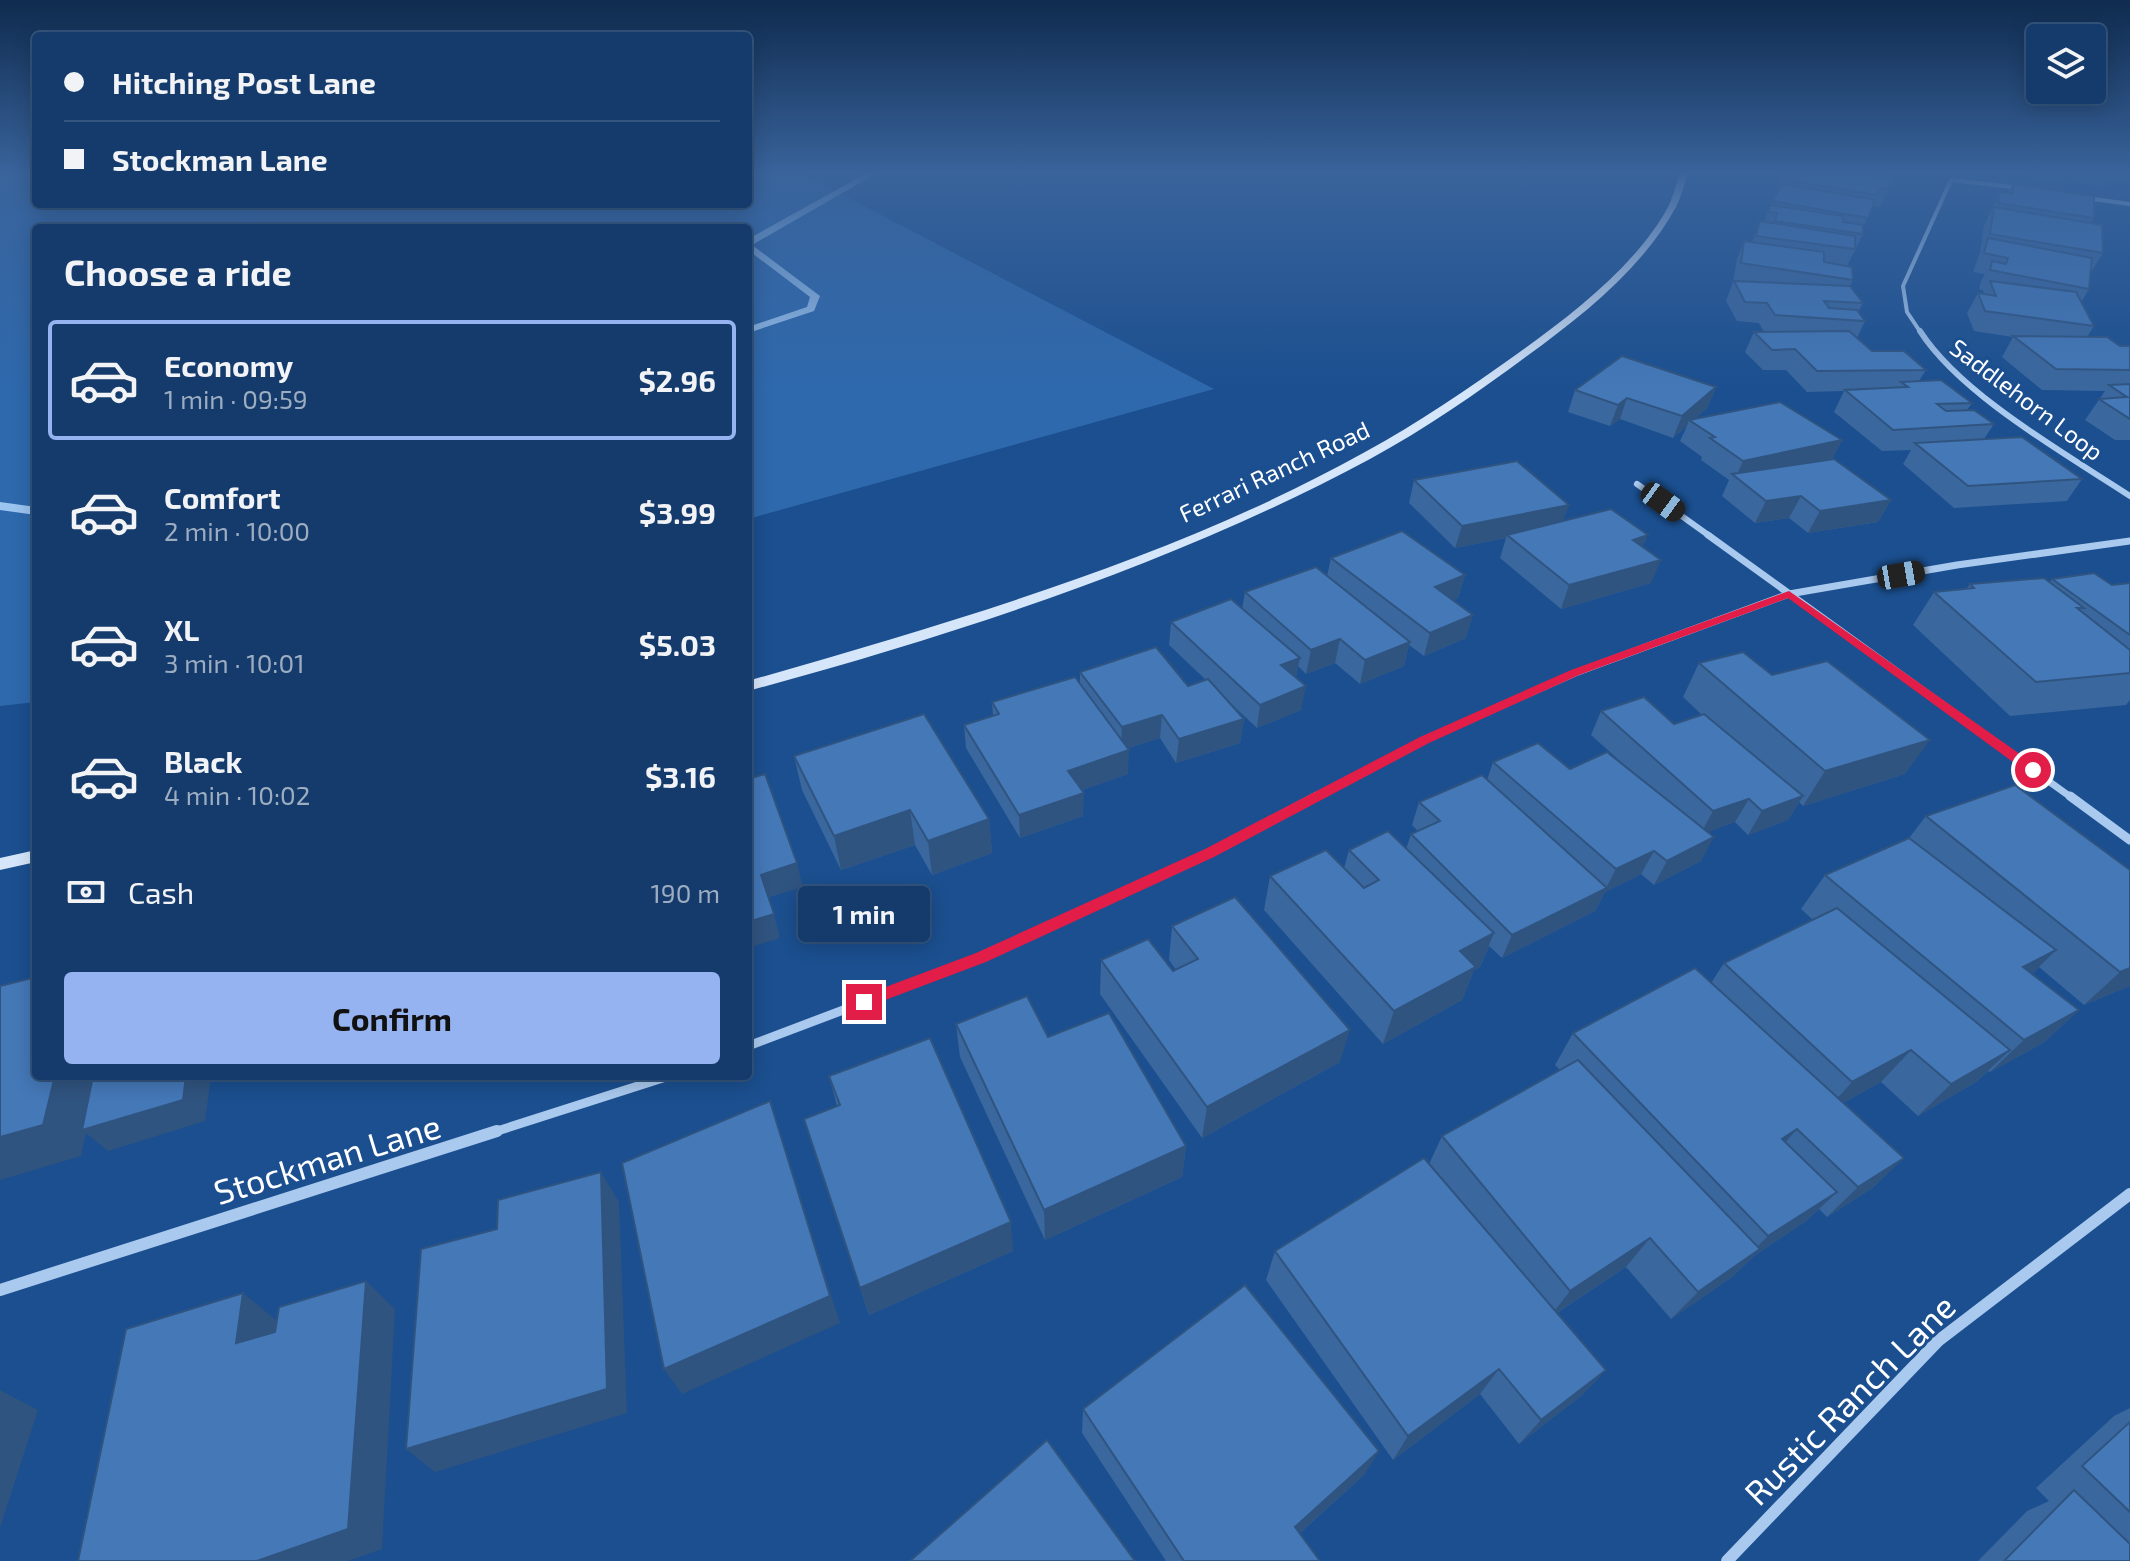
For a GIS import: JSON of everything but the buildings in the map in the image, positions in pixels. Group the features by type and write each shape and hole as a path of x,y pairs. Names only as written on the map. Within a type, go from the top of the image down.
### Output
{"main road":[{"name":"Ferrari Ranch Road","path":"752,685 878,648 1109,570 1256,512 1406,434 1498,377 1574,316 1642,246"},
{"path":"0,864 32,857"}],"street":[{"name":"Saddlehorn Loop","path":"1921,246 1902,288 1907,314 1925,344 1961,378 2130,496"},
{"path":"1637,484 2130,840"},
{"path":"752,1044 981,958 1210,853 1424,740 1575,673 1789,594 1957,565 2130,541"},
{"name":"Stockman Lane","path":"0,1290 658,1080"},
{"name":"Rustic Ranch Lane","path":"1727,1561 1938,1341 2130,1194"}],"shaded area":[{"path":"0,246 32,246 32,702 0,706"},
{"path":"752,246 940,246 1214,389 752,518"}],"waterway":[{"path":"752,249 815,296 811,309 752,329"},
{"path":"0,506 32,510"}],"route":[{"path":"864,1002 981,958 1210,853 1424,740 1575,673 1789,594 2033,770"}]}
